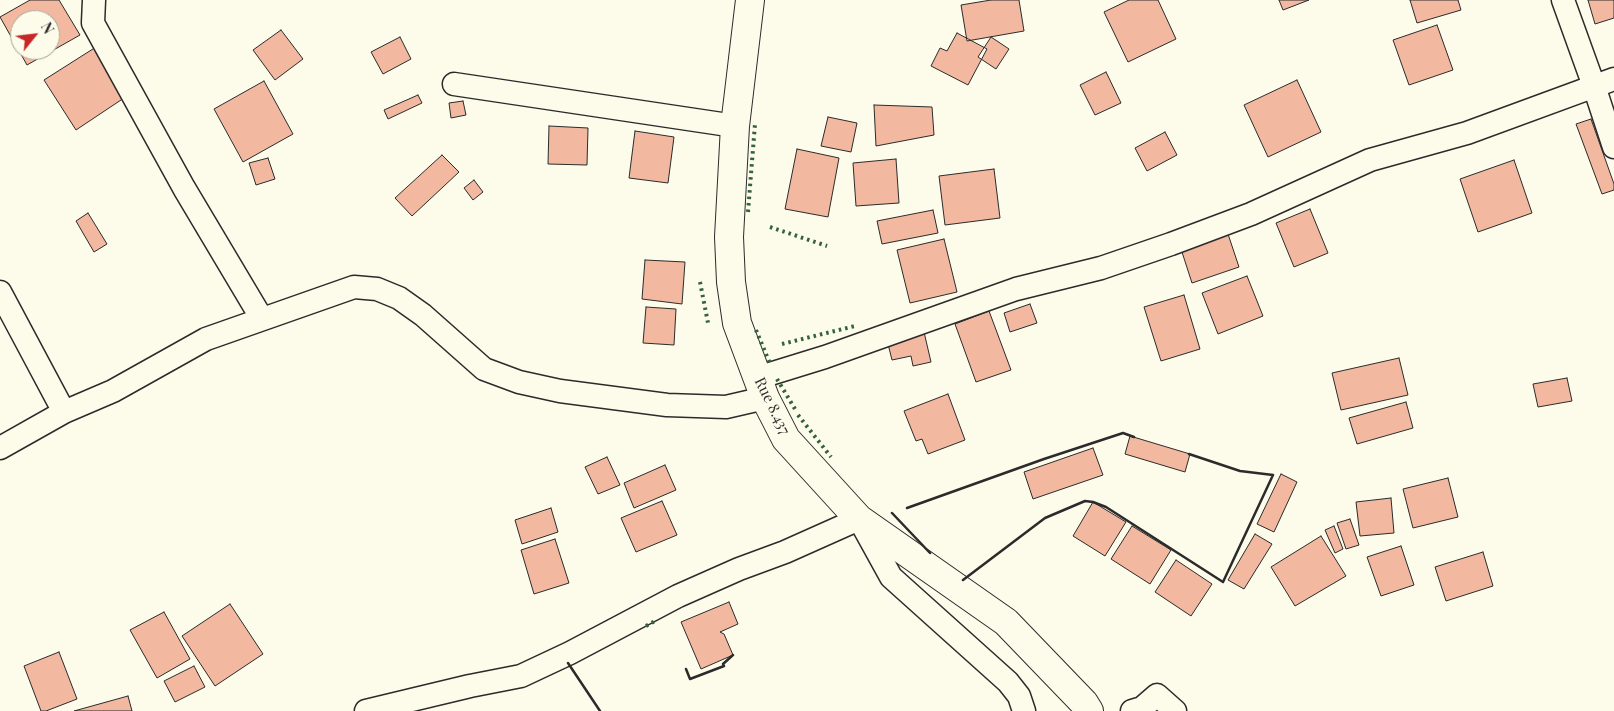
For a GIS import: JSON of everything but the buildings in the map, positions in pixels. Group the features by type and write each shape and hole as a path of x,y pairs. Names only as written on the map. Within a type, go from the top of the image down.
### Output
{"main road":[{"name":"Rue 8.437","path":"750,0 735,126 729,237 731,282 737,323 761,388 786,438 859,518 1006,622 1084,703 1089,711"}],"street":[{"path":"94,0 93,23 184,188 262,319"},
{"path":"1563,0 1604,82 1614,147"},
{"path":"0,448 64,412 113,391 206,339 354,287 377,289 399,298 423,315 484,369 519,382 560,391 667,405 726,407 825,357 1016,289 1100,268 1171,244 1251,214 1370,160 1466,133 1604,82"},
{"path":"454,84 735,126"},
{"path":"0,292 64,412"},
{"path":"366,711 521,676 570,653 678,596 739,569 792,549 859,518 890,577 1008,682 1019,696 1024,711"},
{"path":"1132,711 1142,708 1157,695 1175,711"}],"hedge":[{"path":"748,212 755,124"},
{"path":"770,227 827,246"},
{"path":"700,282 708,323"},
{"path":"782,344 855,326"},
{"path":"756,330 771,366"},
{"path":"777,379 795,409"},
{"path":"798,415 831,457"},
{"path":"646,626 655,621"}],"wall":[{"path":"907,508 1123,433 1134,437"},
{"path":"963,580 1045,518 1085,501 1106,507 1223,582 1273,475 1240,471 1189,454"},
{"path":"892,513 930,553"},
{"path":"686,669 690,679 724,666 723,664 733,655"},
{"path":"568,663 600,711"}]}
